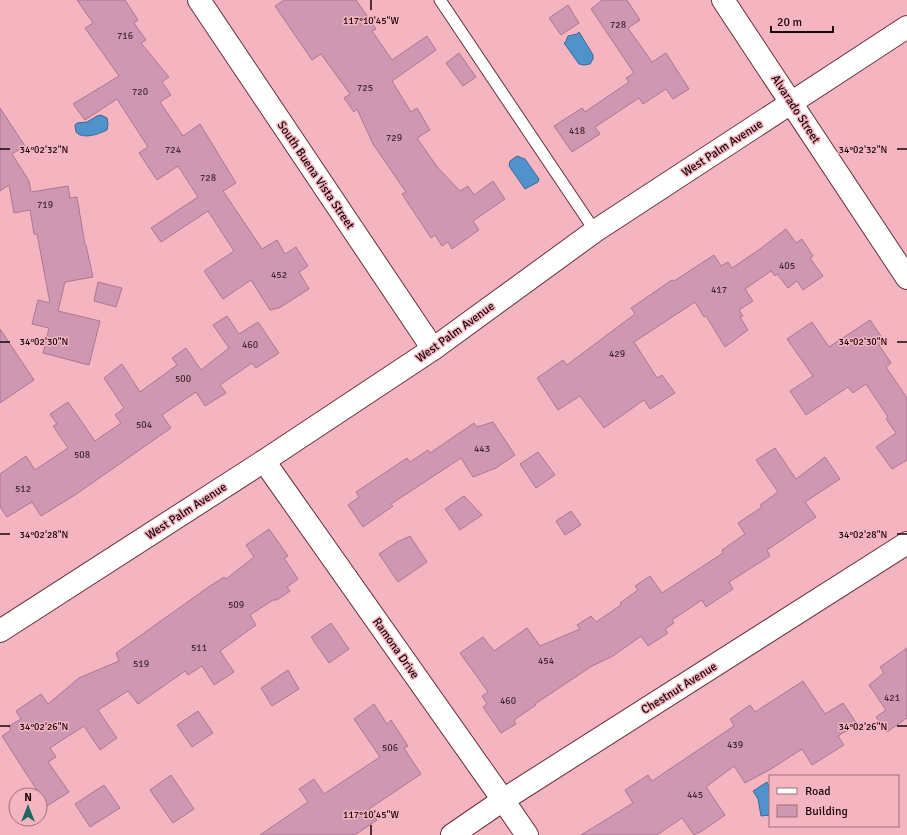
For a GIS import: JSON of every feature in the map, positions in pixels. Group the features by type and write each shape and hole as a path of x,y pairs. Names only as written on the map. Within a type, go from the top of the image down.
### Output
{"street":[{"name":"South Buena Vista Street","path":"199,0 433,349"},
{"name":"Alvarado Street","path":"723,0 792,102 907,278"},
{"name":"West Palm Avenue","path":"0,631 264,461 433,349 595,231 907,27"},
{"name":"Ramona Drive","path":"264,461 527,835"},
{"name":"Chestnut Avenue","path":"452,835 503,800 907,544"}],"lane":[{"path":"440,0 595,231"}],"water":[{"path":"579,32 593,55 593,59 590,64 579,64 564,43 568,36"},
{"path":"101,115 107,118 107,130 87,136 83,136 76,132 75,125 77,123 87,122"},
{"path":"517,156 525,159 539,179 538,182 525,189 509,166 510,161"},
{"path":"767,782 769,785 769,815 761,816 758,799 753,791"}],"building":[{"path":"77,0 125,0 138,20 134,23 146,40 141,43 169,77 162,82 171,95 160,102 183,136 200,124 236,183 223,191 262,249 277,240 285,254 296,247 308,266 299,272 309,289 279,308 270,310 251,280 223,299 204,271 234,251 208,211 161,242 151,228 198,197 178,166 157,180 139,153 148,147 117,99 85,120 73,104 119,76 85,28 93,23"},
{"path":"284,0 356,0 376,29 372,31 392,60 427,36 436,50 392,81 411,112 417,108 430,130 417,138 438,168 460,191 468,186 474,195 493,181 505,199 473,221 479,230 452,249 448,242 442,246 435,235 431,238 402,194 406,192 373,144 357,109 354,112 344,98 350,94 321,54 312,60 275,6"},
{"path":"602,0 627,0 640,20 628,28 652,62 666,53 689,89 673,99 666,89 643,104 639,98 595,127 600,134 572,152 554,126 582,108 585,112 629,82 626,78 634,73 591,9"},
{"path":"568,5 579,23 561,35 549,18"},
{"path":"459,53 476,77 463,86 446,63"},
{"path":"0,108 25,146 12,154 29,181 31,192 68,186 70,198 77,197 85,245 93,277 65,282 58,311 100,321 89,365 43,353 49,328 32,324 38,300 50,303 37,234 34,234 30,210 14,213 9,185 0,191"},
{"path":"786,229 796,243 802,239 813,256 810,258 823,276 803,290 797,281 788,288 777,274 775,276 771,271 745,289 753,301 739,310 743,316 740,317 748,330 725,347 706,316 704,317 695,302 634,342 657,378 662,375 675,393 650,409 644,400 604,428 580,396 558,410 537,378 563,360 567,365 635,314 631,308 672,280 674,281 714,255 721,266 728,262 732,268"},
{"path":"98,282 122,288 116,307 94,301"},
{"path":"227,316 239,334 258,322 279,353 256,368 252,363 220,385 226,393 205,406 196,392 162,415 171,428 75,495 41,516 32,502 7,517 0,507 0,474 26,456 35,470 68,448 53,426 57,424 50,414 68,402 95,441 121,423 115,415 124,408 104,378 122,364 140,392 177,365 172,358 186,348 201,370 229,348 213,325"},
{"path":"870,320 885,342 879,345 891,363 886,367 907,398 907,460 892,469 876,447 896,433 886,419 888,417 866,384 853,393 848,387 806,415 790,391 813,376 787,339 812,322 829,347"},
{"path":"0,329 34,380 0,403"},
{"path":"493,422 515,455 496,468 473,477 461,458 391,504 393,506 363,527 348,505 359,497 356,492 407,458 410,462 428,450 430,453 474,423 477,427"},
{"path":"775,448 796,479 825,457 840,479 805,502 816,517 767,550 770,556 729,582 733,589 706,607 702,600 672,620 674,623 665,629 668,633 648,646 641,636 613,656 592,666 535,704 536,705 514,720 516,724 501,733 483,707 487,704 482,696 488,692 460,653 483,637 494,651 527,628 540,646 580,629 577,625 591,616 596,622 621,605 620,603 638,590 635,586 650,576 662,593 723,553 722,550 745,534 738,523 762,507 760,505 778,492 756,460"},
{"path":"538,452 555,475 536,488 520,464"},
{"path":"464,496 482,515 460,530 445,509"},
{"path":"571,511 581,525 565,535 556,521"},
{"path":"269,529 288,556 284,558 298,579 287,587 290,591 250,615 256,625 220,651 234,672 214,685 202,666 188,675 185,671 138,704 128,691 98,710 117,738 100,750 84,726 50,748 56,757 48,762 69,792 48,805 48,787 35,787 2,736 11,730 9,726 21,719 16,711 41,694 48,704 79,678 119,661 116,653 207,588 224,577 226,579 254,557 246,545"},
{"path":"410,536 427,562 398,582 379,554 397,542"},
{"path":"331,623 349,649 329,663 311,637"},
{"path":"907,648 907,718 887,732 876,717 886,710 869,685 884,673 880,667"},
{"path":"288,670 299,689 272,706 261,688"},
{"path":"803,681 825,714 843,703 857,724 838,736 844,745 812,765 802,749 771,769 745,783 734,766 706,787 725,815 694,835 682,818 657,835 581,835 633,803 625,790 648,775 652,781 734,726 730,719 750,705 755,712"},
{"path":"374,704 387,724 391,720 408,746 404,748 421,774 369,809 377,820 355,835 260,835 308,802 299,789 314,779 324,794 380,757 354,719"},
{"path":"198,711 213,733 192,747 177,725"},
{"path":"171,775 194,809 173,823 150,790"},
{"path":"104,785 120,808 90,827 75,804"}]}
